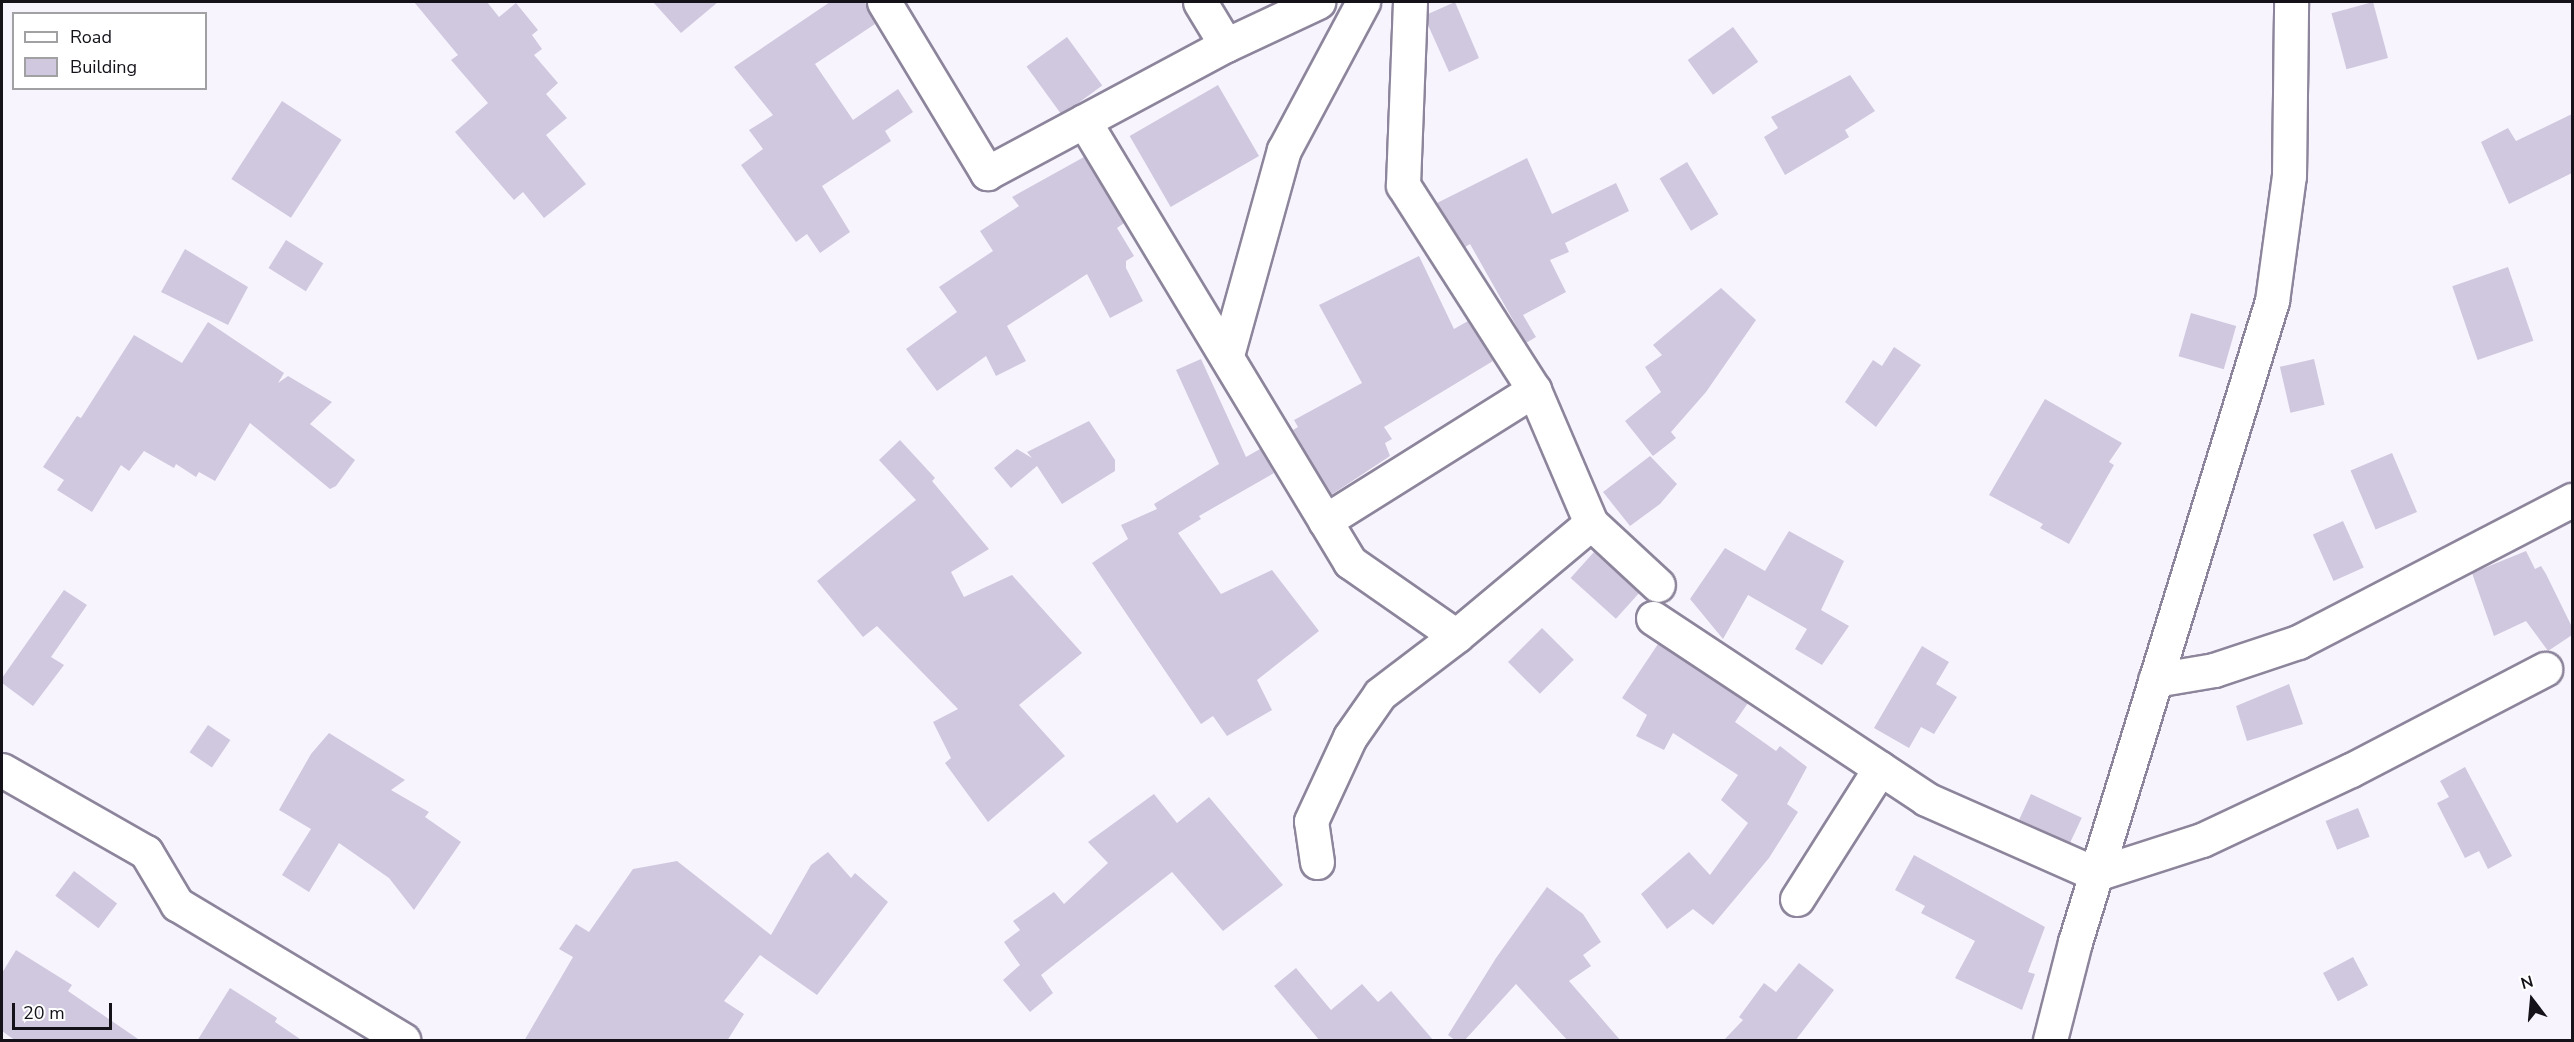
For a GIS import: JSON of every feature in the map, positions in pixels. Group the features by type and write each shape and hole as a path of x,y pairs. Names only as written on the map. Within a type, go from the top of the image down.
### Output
{"street":[{"path":"884,2 987,173 1226,45 1318,2"},
{"path":"1200,2 1226,45"},
{"path":"1227,355 1284,150 1364,2"},
{"path":"1410,2 1403,185 1534,390 1591,523 1658,585"},
{"path":"2050,1041 2096,874 2272,301 2289,176 2291,2"},
{"path":"1084,121 1350,562 1456,636"},
{"path":"1325,521 1534,390"},
{"path":"2155,680 2214,670 2298,642 2572,500"},
{"path":"1317,862 1311,821 1350,737 1380,694 1456,636 1591,523"},
{"path":"1653,618 1926,799 2096,874 2202,840 2351,770 2545,669"},
{"path":"1797,899 1880,768"},
{"path":"2,770 146,852 177,904 403,1041"}],"building":[{"path":"414,2 487,2 499,17 516,3 538,30 532,35 542,49 534,55 558,83 546,94 567,118 546,135 586,184 544,218 523,192 514,200 455,132 488,103 451,60 458,55"},
{"path":"653,2 718,2 681,33"},
{"path":"830,2 865,2 875,24 815,64 853,120 898,89 913,112 885,131 891,141 822,186 850,232 820,253 807,234 796,242 741,165 763,149 749,130 773,115 734,67"},
{"path":"1455,2 1479,58 1449,72 1428,25 1428,14"},
{"path":"2373,2 2388,58 2346,69 2331,13"},
{"path":"1733,27 1758,62 1713,95 1688,60"},
{"path":"1067,37 1102,86 1062,115 1027,66"},
{"path":"1850,75 1875,111 1845,130 1849,137 1785,175 1764,137 1778,128 1771,117"},
{"path":"1218,85 1259,156 1171,207 1130,136"},
{"path":"282,101 342,140 291,218 231,179"},
{"path":"2572,114 2572,173 2509,204 2481,142 2508,128 2516,141"},
{"path":"1084,157 1124,223 1117,228 1134,256 1126,261 1126,268 1143,301 1110,318 1087,274 1007,326 1026,361 996,376 986,356 937,391 906,349 957,312 939,287 993,251 980,231 1019,206 1012,197"},
{"path":"1527,158 1552,214 1616,183 1629,211 1565,243 1569,252 1550,260 1566,292 1523,315 1536,337 1526,343 1470,244 1465,247 1437,203"},
{"path":"1687,162 1718,214 1691,231 1660,178"},
{"path":"286,240 323,263 306,291 269,268"},
{"path":"185,249 248,287 228,325 161,292"},
{"path":"1419,256 1454,329 1468,321 1493,361 1384,427 1392,439 1385,443 1390,456 1331,495 1293,430 1298,427 1294,420 1362,383 1319,305"},
{"path":"2508,267 2533,341 2478,360 2452,286"},
{"path":"1721,288 1756,320 1706,392 1671,432 1676,438 1653,456 1625,421 1661,392 1645,367 1662,355 1653,345"},
{"path":"2191,313 2236,326 2224,369 2179,356"},
{"path":"208,322 284,373 278,383 288,376 332,402 310,424 355,460 336,486 330,489 250,423 215,481 199,472 196,477 176,464 174,468 144,451 129,471 121,465 92,512 57,490 64,480 43,467 77,416 81,418 134,335 182,363"},
{"path":"1894,347 1921,365 1876,427 1845,402 1873,360 1882,366"},
{"path":"1201,359 1246,457 1260,449 1274,473 1199,516 1201,519 1178,533 1221,594 1272,570 1319,631 1257,680 1272,710 1227,736 1213,716 1201,724 1092,563 1128,539 1121,525 1157,509 1154,504 1219,464 1176,370"},
{"path":"2314,359 2325,405 2290,413 2280,367"},
{"path":"2045,399 2122,443 2109,462 2114,465 2069,544 2040,528 2043,524 1989,495"},
{"path":"1089,421 1115,460 1115,471 1062,504 1037,466 1011,488 994,468 1017,449 1032,458 1027,452"},
{"path":"900,440 935,478 932,481 989,549 951,572 964,597 1012,575 1082,653 1019,705 1065,756 988,822 945,763 951,758 933,722 958,709 877,626 863,637 817,581 916,500 879,460"},
{"path":"2392,453 2417,512 2376,529 2351,471"},
{"path":"1650,456 1677,484 1660,504 1630,526 1603,492"},
{"path":"2343,521 2364,568 2334,581 2313,534"},
{"path":"1789,531 1844,561 1821,610 1849,626 1822,665 1795,649 1807,629 1748,595 1723,639 1690,599 1725,548 1765,571"},
{"path":"2526,551 2535,569 2541,566 2546,574 2572,627 2572,635 2548,651 2526,621 2494,636 2472,573"},
{"path":"1594,552 1639,593 1616,619 1571,578"},
{"path":"64,590 87,605 51,657 64,665 33,706 2,683 2,678"},
{"path":"1542,628 1574,660 1540,694 1508,662"},
{"path":"1658,644 1748,703 1735,722 1776,751 1780,746 1807,767 1787,804 1798,812 1769,858 1713,925 1693,909 1667,929 1641,894 1689,852 1710,875 1748,823 1721,800 1738,775 1673,733 1664,750 1636,736 1647,715 1622,698"},
{"path":"1922,646 1949,662 1936,684 1957,697 1934,734 1921,727 1909,748 1874,728"},
{"path":"2289,684 2303,724 2247,741 2236,706"},
{"path":"208,725 230,740 212,767 190,752"},
{"path":"329,733 405,780 391,790 429,812 425,817 461,842 414,910 389,878 339,843 309,892 282,875 311,829 279,810 311,754"},
{"path":"2465,767 2512,856 2488,869 2479,851 2465,858 2437,803 2449,797 2440,781"},
{"path":"1154,794 1177,823 1209,797 1283,885 1223,931 1172,872 1041,975 1053,993 1030,1012 1003,980 1020,965 1004,942 1020,930 1013,921 1054,892 1064,904 1108,863 1088,842"},
{"path":"2031,794 2082,818 2070,843 2019,819"},
{"path":"2358,808 2370,837 2337,850 2326,821"},
{"path":"828,852 851,878 855,873 888,902 817,995 760,955 724,1001 744,1014 727,1041 524,1041 573,957 559,949 576,924 589,932 633,869 677,861 771,935 811,865"},
{"path":"1914,855 2045,927 2028,972 2035,974 2022,1010 1955,978 1975,941 1921,913 1925,906 1895,890"},
{"path":"74,871 117,903 98,928 55,896"},
{"path":"1547,887 1583,914 1601,942 1583,955 1591,966 1569,981 1621,1041 1568,1041 1516,984 1464,1041 1456,1041 1448,1035 1496,958"},
{"path":"16,950 72,985 68,991 141,1041 16,1041 2,1031 2,973"},
{"path":"2353,957 2368,985 2338,1001 2323,973"},
{"path":"1799,963 1834,990 1795,1041 1723,1041 1743,1020 1739,1017 1764,983 1776,992"},
{"path":"1296,968 1331,1010 1362,984 1378,1002 1391,991 1434,1041 1320,1041 1274,986"},
{"path":"230,988 277,1018 275,1022 303,1041 197,1041"}]}
